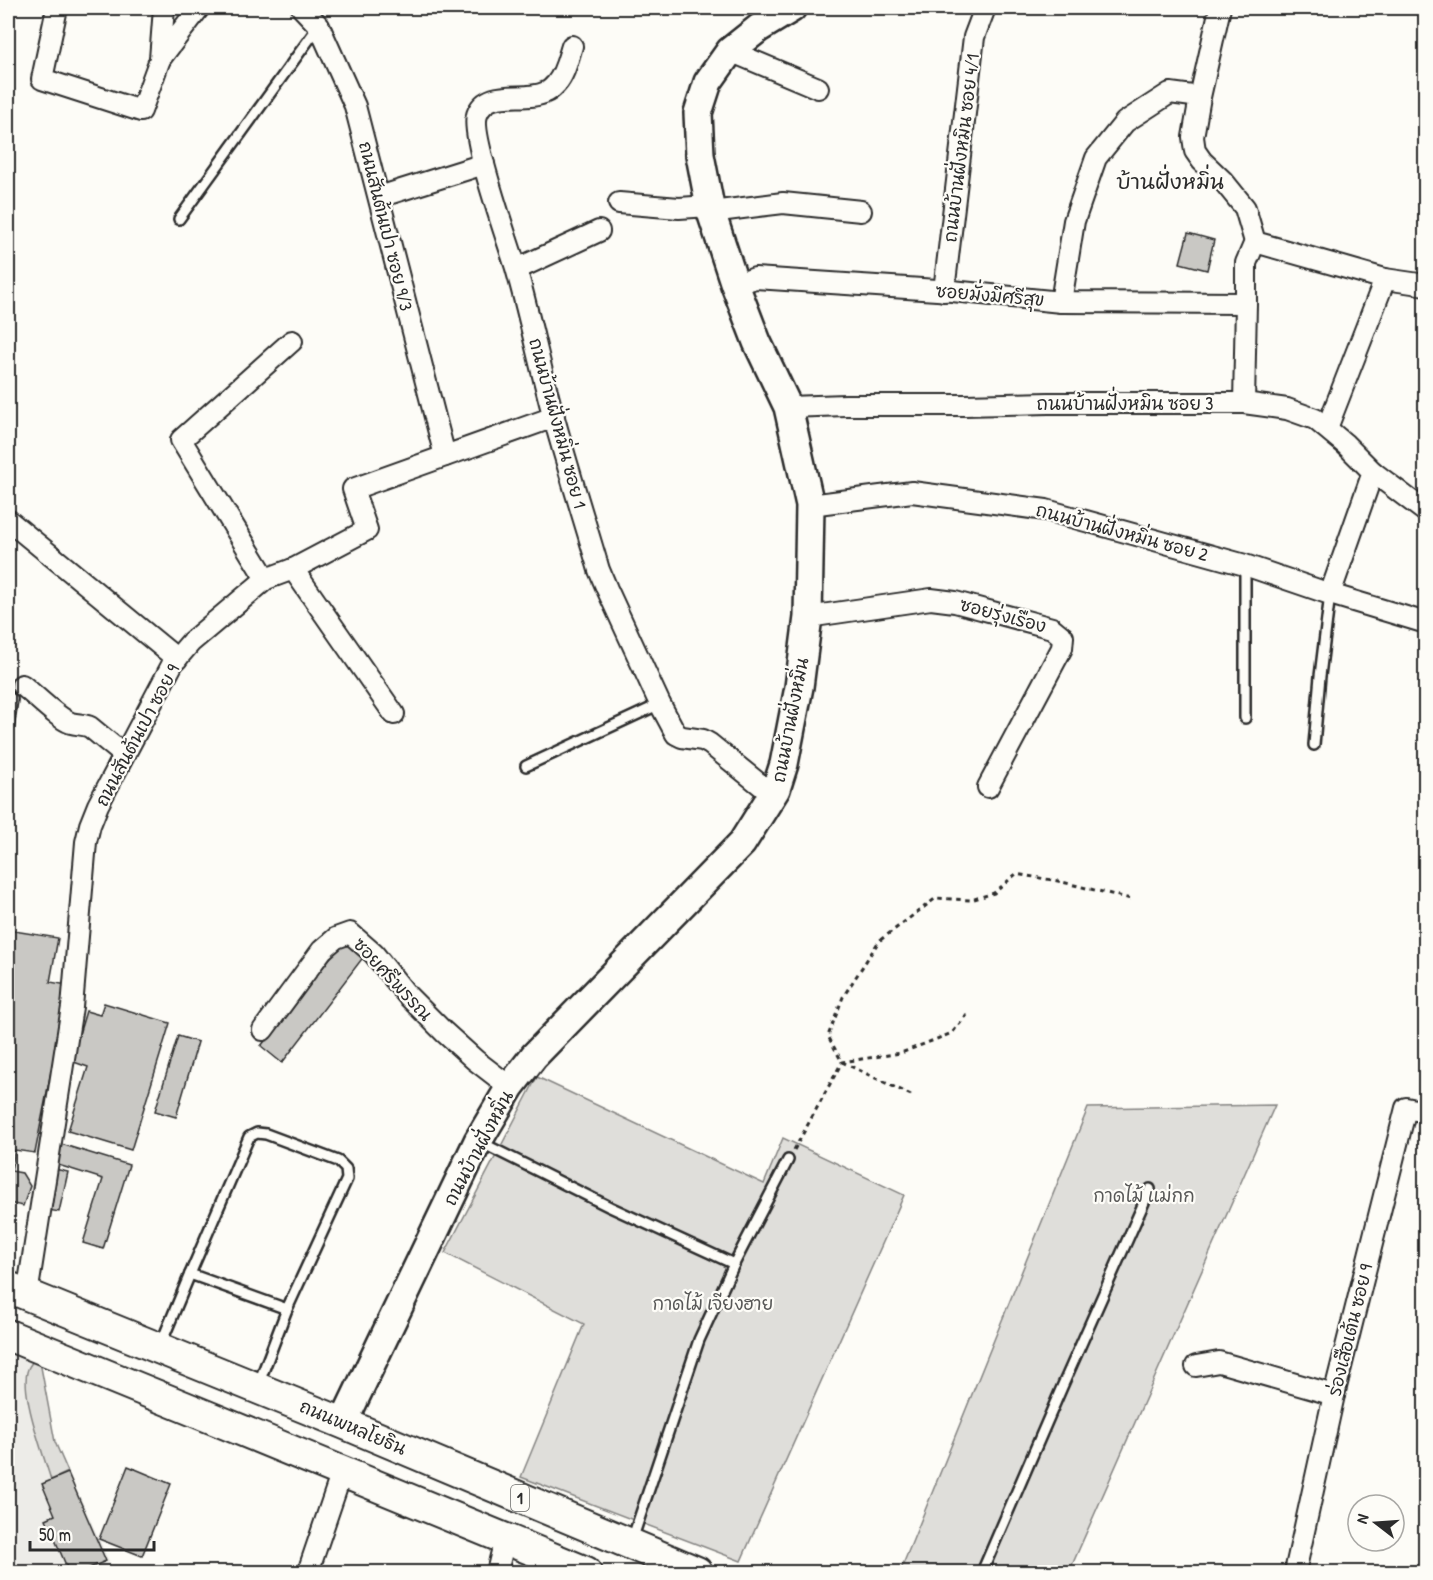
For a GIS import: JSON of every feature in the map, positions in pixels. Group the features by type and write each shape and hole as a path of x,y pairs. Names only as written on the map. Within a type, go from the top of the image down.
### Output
{"main road":[{"name":"ถนนพหลโยธิน","path":"17,1291 343,1423 697,1572"},
{"path":"8,1335 586,1572"},
{"path":"342,1472 343,1423"}],"street":[{"path":"57,8 42,79 141,111 160,59 164,8"},
{"path":"160,59 199,8"},
{"name":"ถนนสันต้นเปา ซอย 9/3","path":"302,8 319,27 355,106 445,456"},
{"name":"ถนนบ้านฝั่งหมิ่น","path":"343,1423 478,1141 510,1088 534,1056 742,843 777,789 799,687 808,617 810,505 788,407 757,342 710,209 700,155 698,113 708,82 730,51 759,28 792,8"},
{"name":"ถนนบ้านฝั่งหมิน ซอย 4/1","path":"944,291 974,37 985,8"},
{"path":"1220,8 1193,137 1195,152 1245,208 1255,242 1246,263 1244,403"},
{"name":"ถนนบ้านฝั่งหมิ่น ซอย 1","path":"572,46 561,77 546,92 539,95 493,99 478,111 477,130 484,164 517,269 554,417 599,570 660,704 676,734 703,740 710,744 773,795"},
{"path":"730,51 818,88"},
{"path":"1061,302 1074,221 1096,158 1125,122 1170,93 1200,97"},
{"path":"379,197 484,164"},
{"path":"619,203 710,209 783,203 861,211"},
{"path":"517,269 599,231"},
{"path":"1255,242 1385,279 1425,285"},
{"name":"ซอยมั่งมีศรีสุข","path":"735,285 755,278 944,291 1061,302 1246,303"},
{"path":"1327,428 1385,279"},
{"path":"266,579 181,440 292,341"},
{"name":"ถนนบ้านฝั่งหมิน ซอย 3","path":"788,407 1244,403 1287,409 1315,419 1373,472 1425,512"},
{"name":"ถนนสันต้นเปา ซอย 9","path":"17,1291 72,1007 86,842 90,825 124,755 177,659 191,642 266,579 293,569 368,530 352,489 554,417"},
{"path":"1330,594 1373,472"},
{"name":"ถนนบ้านฝั่งหมิ่น ซอย 2","path":"810,505 912,492 1046,510 1245,565 1425,623"},
{"path":"8,520 177,659"},
{"path":"293,569 394,714"},
{"name":"ซอยรุ่งเรือง","path":"808,617 942,599 1052,628 1060,633 1064,637 1062,648 988,787"},
{"path":"17,692 64,720 90,727 124,755"},
{"name":"ซอยศรีพรรณ","path":"264,1030 322,950 336,938 350,933 374,954 407,995 444,1032 510,1088"},
{"name":"ร่องเสือเต้น ซอย 9","path":"1295,1572 1334,1395 1406,1108 1425,1112"},
{"path":"1197,1366 1220,1362 1334,1395"},
{"path":"308,1572 342,1472"},
{"path":"497,1572 506,1539"}],"lane":[{"path":"179,219 319,27"},
{"path":"1245,565 1245,718"},
{"path":"1314,745 1330,594"},
{"path":"8,728 17,692"},
{"path":"526,766 660,704"},
{"path":"159,1348 249,1137 257,1133 266,1134 338,1161 346,1169 346,1179 287,1309 258,1388"},
{"path":"478,1141 610,1207 734,1264"},
{"path":"630,1545 699,1340 734,1264 788,1160"},
{"path":"982,1572 1150,1189"},
{"path":"190,1274 287,1309"}],"path":[{"path":"911,1095 842,1062 828,1036 843,997 879,941 936,898 971,900 994,893 1016,874 1131,899"},
{"path":"842,1062 901,1053 952,1033 967,1015"},
{"path":"788,1160 842,1062"}],"shaded area":[{"path":"8,1347 41,1367 55,1442 114,1572 8,1572"}],"green space":[{"name":"กาดไม้ เจียงฮาย","path":"537,1077 764,1184 783,1138 904,1195 741,1561 521,1477 584,1324 445,1253"},
{"name":"กาดไม้ แม่กก","path":"1275,1105 1069,1572 900,1572 1088,1108"},
{"path":"33,1361 41,1367 55,1442 68,1472 51,1480 29,1407 26,1379"}],"building":[{"path":"1188,233 1214,240 1207,270 1180,263"},
{"path":"8,930 58,938 50,982 68,985 35,1153 15,1150 11,1171 22,1173 30,1186 23,1206 8,1203"},
{"path":"345,939 365,955 282,1063 261,1046"},
{"path":"104,1003 170,1023 131,1150 68,1131 88,1067 71,1061 86,1011 100,1015"},
{"path":"178,1036 198,1042 176,1117 155,1111"},
{"path":"61,1144 129,1165 103,1249 83,1243 103,1179 55,1164"},
{"path":"55,1169 68,1172 59,1212 48,1210"},
{"path":"128,1466 171,1484 142,1556 99,1539"},
{"path":"68,1473 106,1561 80,1572 69,1572 46,1519 55,1515 42,1484"}],"district":[{"name":"บ้านฝั่งหมิ่น","path":"1170,181"}]}
